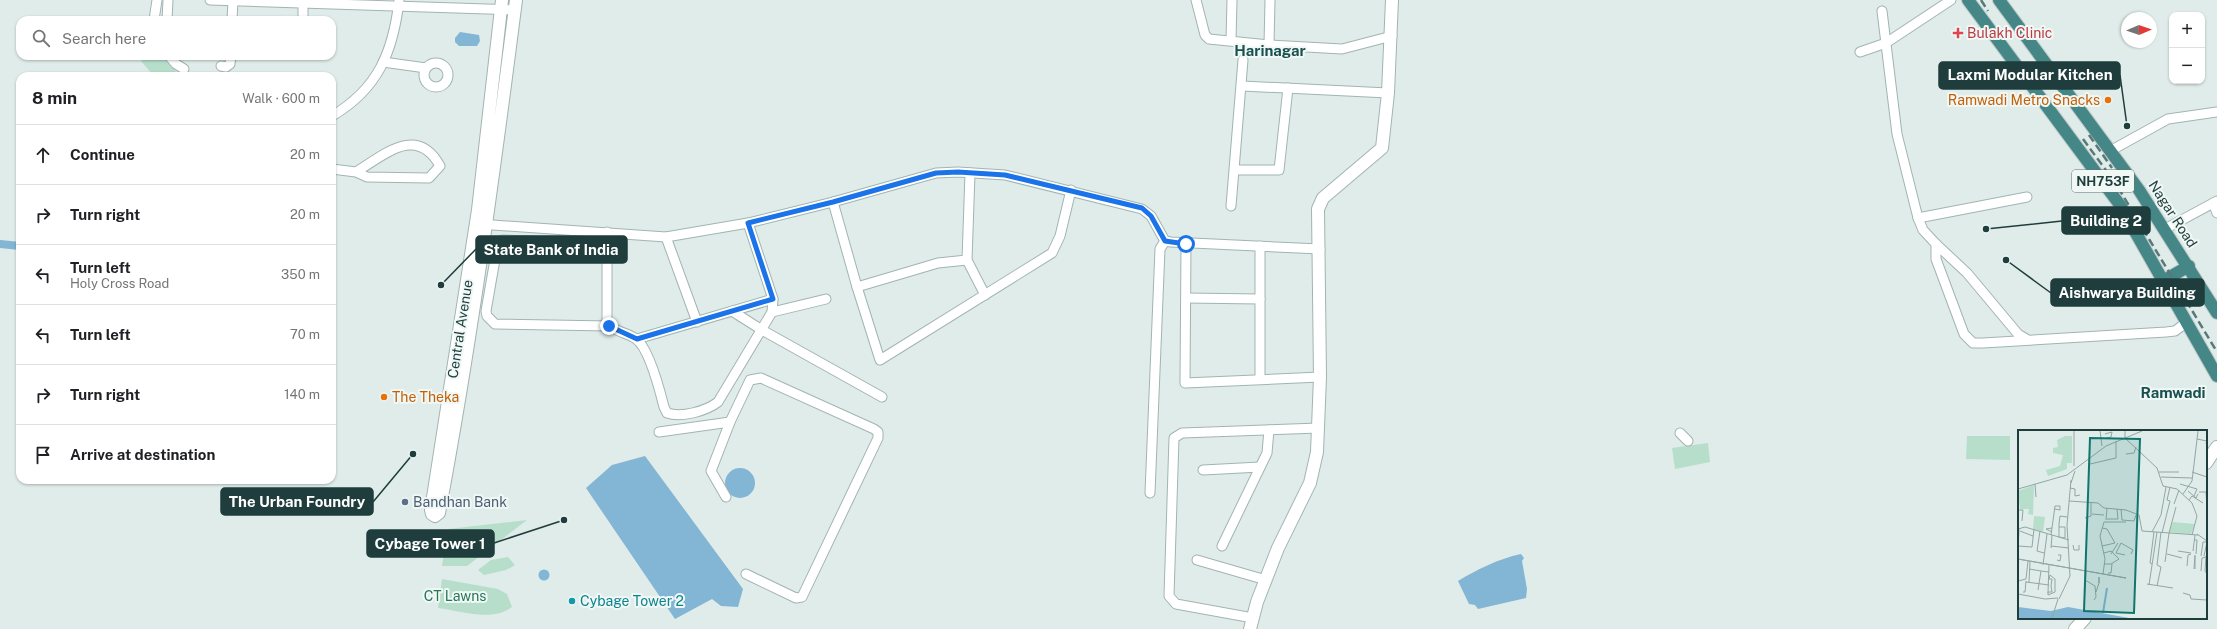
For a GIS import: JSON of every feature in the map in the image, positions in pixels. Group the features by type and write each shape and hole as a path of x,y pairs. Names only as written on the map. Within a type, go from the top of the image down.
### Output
{"highway":[{"name":"NH753F","path":"1968,0 2120,205 2217,376"},
{"name":"Nagar Road","path":"1999,0 2110,151 2165,229 2217,312"},
{"path":"2163,281 2189,266"}],"street":[{"path":"154,16 156,0"},
{"path":"167,16 168,0"},
{"path":"210,0 502,4 514,2"},
{"path":"1196,0 1206,38 1269,45 1342,49 1392,36"},
{"path":"1231,40 1232,0"},
{"path":"1269,45 1270,0"},
{"path":"1319,428 1182,433 1174,438 1173,512 1169,596 1176,604 1252,623 1278,548 1310,482 1317,452 1319,428 1320,203 1382,148 1392,36 1392,0"},
{"path":"1860,52 1886,43 1951,0"},
{"path":"232,16 233,1"},
{"path":"303,2 303,16"},
{"name":"Central Avenue","path":"451,417 431,510 432,514 436,516 439,513 451,417 482,225 514,2"},
{"path":"336,113 362,94 377,74 395,32 398,3"},
{"name":"Central Avenue","path":"482,225 502,4"},
{"path":"1882,11 1897,134 1918,218 1923,230 1967,273 2018,334 2028,340"},
{"path":"172,60 184,69"},
{"path":"221,66 226,67 230,64 230,60"},
{"path":"1231,206 1243,60"},
{"path":"383,62 426,68"},
{"path":"1242,86 1388,93"},
{"path":"1235,170 1279,170 1288,88"},
{"path":"2110,151 2168,119 2217,112"},
{"path":"336,170 356,172 367,177 429,178 440,166 434,156 420,144 404,145 391,150 356,172"},
{"path":"482,225 666,237 748,223 833,202 936,173 970,172 1005,175 1142,208 1151,216 1165,241"},
{"path":"970,172 967,260 985,295"},
{"path":"833,202 857,287 880,360 1052,253 1060,236 1071,190"},
{"path":"1918,218 2027,196"},
{"path":"2165,229 2215,202 2217,213"},
{"path":"607,243 502,240 497,248 486,312 487,316 495,324 609,326 637,339 645,352 667,413 679,415 712,407 718,402 772,312 773,299 748,223"},
{"path":"607,232 607,321 609,326"},
{"path":"666,237 697,322"},
{"path":"1165,241 1186,244 1320,248"},
{"path":"1150,493 1160,249 1165,241"},
{"path":"1186,244 1185,383 1320,377"},
{"path":"1936,244 1936,258 1957,315 1968,339 1973,343 2166,332 2175,330 2187,322"},
{"path":"1260,246 1260,379"},
{"path":"857,287 938,262 967,260"},
{"path":"1186,298 1260,299"},
{"path":"637,339 773,299"},
{"path":"772,312 826,299"},
{"path":"732,311 762,330 882,397"},
{"path":"726,497 711,471 730,422 750,380 761,378 874,428 878,432 878,438 802,597 796,598 746,574"},
{"path":"659,432 730,422"},
{"path":"1222,546 1269,446 1269,430"},
{"path":"1680,433 1688,441"},
{"path":"2207,462 2217,447"},
{"path":"1203,470 1260,467"},
{"path":"1197,560 1266,580"},
{"path":"2075,629 2084,619"}],"green space":[{"path":"166,60 176,72 151,72 141,61"},
{"path":"1967,436 2010,436 2010,460 1966,459"},
{"path":"1708,443 1710,462 1675,469 1672,448"},
{"name":"CT Lawns","path":"527,520 467,566 442,566 448,529"},
{"name":"CT Lawns","path":"508,557 515,565 506,570 484,575 478,570 491,560"},
{"name":"CT Lawns","path":"442,579 498,589 507,594 512,607 495,614 486,615 438,608"}],"water":[{"path":"460,32 479,35 480,41 477,46 459,46 455,42 455,38"},
{"path":"645,456 743,589 738,607 721,606 712,599 675,619 586,488 612,465"},
{"path":"740,468 746,469 754,477 754,489 746,497 740,498 734,497 726,489 725,483 726,477 734,469"},
{"path":"1521,554 1524,558 1522,561 1527,589 1526,598 1478,609 1475,605 1469,604 1458,581 1488,565"},
{"path":"542,570 546,570 548,571 548,579 542,580 539,577 539,573"}],"waterway":[{"path":"0,244 16,246"}],"railway":[{"path":"1981,0 1988,11"},
{"path":"2089,135 2112,168"},
{"path":"2083,139 2116,184 2217,352"}],"place":[{"name":"Bulakh Clinic","path":"1958,33"},
{"name":"Ramwadi Metro Snacks","path":"2108,100"},
{"name":"Laxmi Modular Kitchen","path":"2127,126"},
{"name":"Building 2","path":"1986,229"},
{"name":"Aishwarya Building","path":"2006,260"},
{"name":"State Bank of India","path":"441,285"},
{"name":"The Theka","path":"384,397"},
{"name":"The Urban Foundry","path":"413,454"},
{"name":"Bandhan Bank","path":"405,502"},
{"name":"Cybage Tower 1","path":"564,520"},
{"name":"Cybage Tower 2","path":"572,601"}],"district":[{"name":"Harinagar","path":"1270,50"},
{"name":"Ramwadi","path":"2173,392"}],"route":[{"path":"609,326 637,339 773,299 748,223 833,202 936,173 958,172 1005,175 1142,208 1151,216 1165,241 1186,244"}]}
